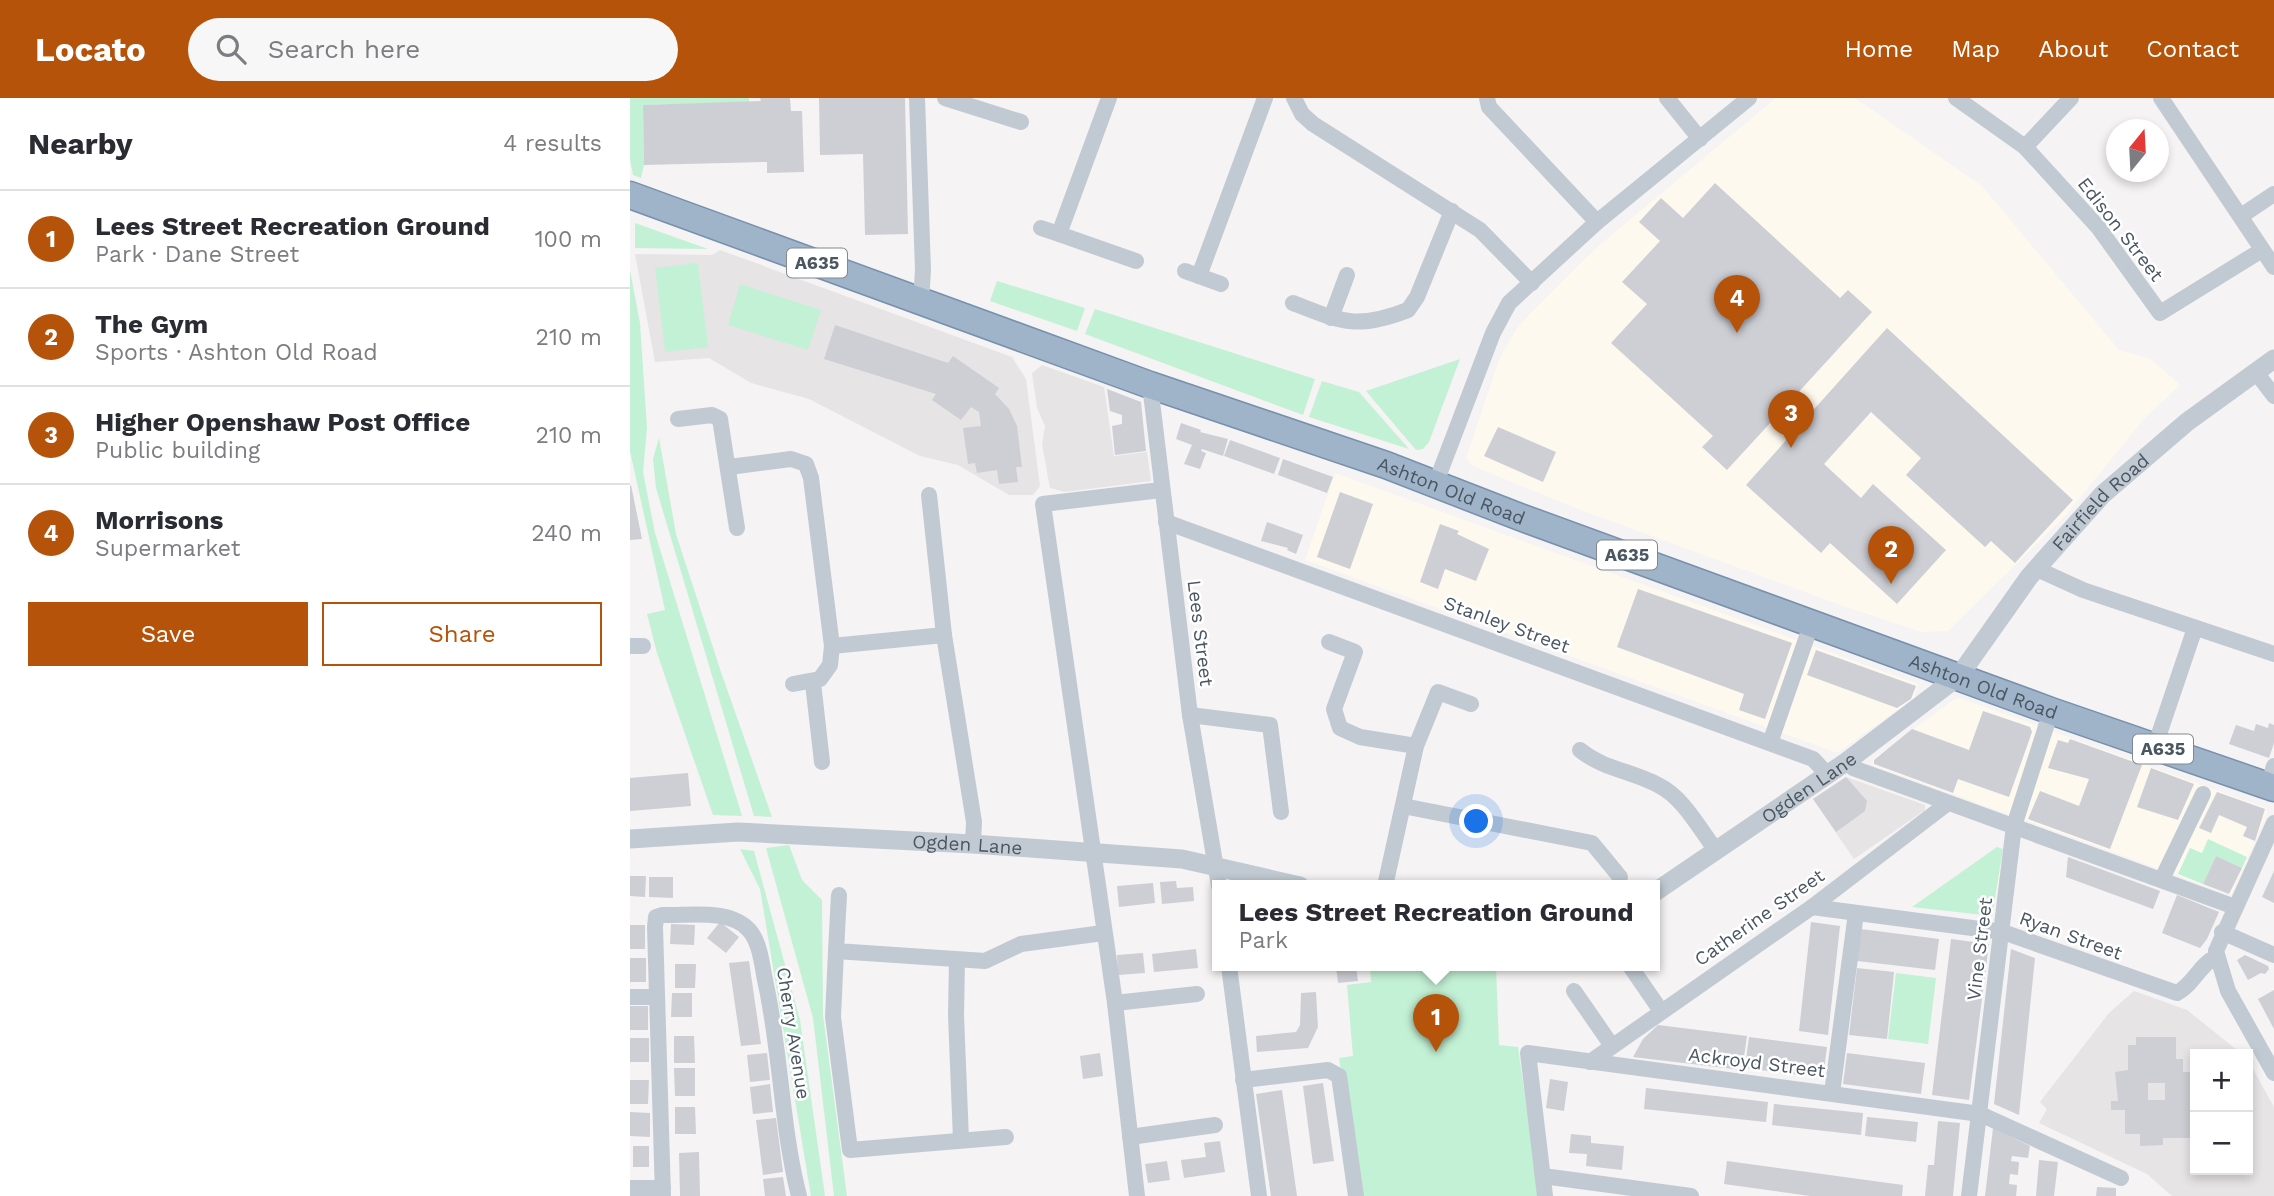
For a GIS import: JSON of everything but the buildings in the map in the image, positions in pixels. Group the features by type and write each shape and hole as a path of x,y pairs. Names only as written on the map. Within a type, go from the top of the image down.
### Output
{"highway":[{"name":"Ashton Old Road","path":"630,195 1150,385 1310,438 2051,710 2155,746 2272,780"}],"street":[{"path":"917,98 923,270 921,302"},
{"path":"945,98 1021,122"},
{"path":"1059,234 1109,98"},
{"path":"1221,284 1192,274 1265,98"},
{"path":"1294,98 1302,114 1313,124 1480,230 1532,283"},
{"path":"1487,98 1489,107 1597,222"},
{"path":"1667,98 1700,139"},
{"path":"1435,485 1493,332 1510,303 1597,222 1749,98"},
{"name":"Edison Street","path":"1956,98 2025,147 2098,227 2160,313 2262,250"},
{"path":"2025,147 2071,98"},
{"path":"2161,98 2274,267"},
{"path":"2241,216 2274,194"},
{"path":"1293,303 1345,323 1361,323 1408,310 1416,298 1452,211"},
{"path":"1041,228 1136,261"},
{"path":"1331,318 1347,275"},
{"name":"Fairfield Road","path":"1959,676 2037,569 2102,495 2187,422 2274,359"},
{"path":"2255,371 2274,396"},
{"name":"Lees Street","path":"1150,385 1190,715 1217,876"},
{"path":"678,419 712,415 720,419 737,528"},
{"path":"729,467 799,460 806,464 811,478 832,659 826,672 813,683 793,684"},
{"path":"1137,1196 1115,1003 1091,853 1043,505 1161,489"},
{"path":"929,495 944,635 974,822 973,844"},
{"name":"Stanley Street","path":"1166,522 1770,743 1816,761 1827,774"},
{"path":"2037,569 2082,590 2274,654"},
{"path":"1770,743 1812,622"},
{"path":"2155,746 2195,628"},
{"path":"832,646 944,635"},
{"path":"1329,642 1355,652 1335,709 1340,728 1360,737 1416,746"},
{"name":"Ogden Lane","path":"1660,888 1846,762 1959,676"},
{"path":"813,683 822,762"},
{"path":"1386,880 1416,746 1438,692 1471,704"},
{"name":"Vine Street","path":"1969,1196 2014,826 2051,710"},
{"path":"1190,715 1270,725 1281,812"},
{"path":"1580,750 1594,761 1659,785 1668,791 1677,798 1715,849"},
{"path":"1846,762 1948,803 2235,907"},
{"path":"2162,879 2203,794"},
{"name":"Catherine Street","path":"1590,1062 1812,907 1948,803"},
{"path":"1403,806 1591,843 1620,877"},
{"path":"2274,823 2222,932 2216,957 2228,990 2274,1073"},
{"name":"Ogden Lane","path":"630,839 738,832 973,844 1182,859 1217,876 1250,880"},
{"path":"839,895 833,1017 850,1150 1006,1137"},
{"name":"Ryan Street","path":"1812,907 2003,932 2176,993 2188,987 2209,960 2216,957"},
{"path":"1832,1093 1856,913"},
{"name":"Cherry Avenue","path":"630,1188 663,1192 656,917 720,916 733,919 750,930 759,953 775,1023 791,1165 799,1196"},
{"path":"2222,932 2274,955"},
{"path":"836,951 985,961 1021,944 1103,933"},
{"path":"957,960 956,1016 961,1140"},
{"path":"1230,971 1259,1196"},
{"path":"1633,971 1661,1011"},
{"path":"1574,991 1612,1046"},
{"path":"1115,1003 1198,994"},
{"path":"630,998 657,997"},
{"name":"Ackroyd Street","path":"1543,1176 1528,1054 1979,1114 2121,1178"},
{"path":"1243,1080 1333,1071 1341,1083 1356,1196"},
{"path":"1130,1137 1215,1125"},
{"path":"1545,1196 1543,1176 1691,1196"}],"shaded area":[{"path":"1776,98 1855,98 1982,186 2119,350 2151,359 2180,385 2143,420 2066,515 1948,631 1922,632 1843,606 1578,509 1473,466 1466,458 1500,357 1519,325 1597,247"},
{"path":"720,250 1012,357 1026,379 1040,486 1033,495 1009,495 958,465 920,456 809,399 751,383 709,358 655,362 635,254 712,255"},
{"path":"1042,365 1104,387 1114,456 1147,452 1151,481 1065,492 1050,488 1042,444 1045,426 1037,408 1032,373"},
{"path":"1335,473 1918,684 1914,698 1837,753 1305,560"},
{"path":"1960,698 2266,808 2268,812 2231,895 1873,765 1873,759 1953,700"},
{"path":"1846,777 1925,805 1925,810 1854,859 1813,799"},
{"path":"2134,991 2187,1010 2236,1049 2190,1049 2190,1175 2253,1175 2253,1069 2274,1107 2274,1196 2172,1196 2147,1174 2039,1123 2047,1109 2040,1102 2109,1013"}],"green space":[{"path":"630,98 749,98 749,102 643,105 644,165 641,178 633,175 630,159"},
{"path":"635,223 708,249 635,248"},
{"path":"698,263 708,347 665,352 655,268"},
{"path":"630,270 640,323 647,428 643,472 655,533 742,816 713,815 657,653 647,614 665,610 630,451"},
{"path":"997,281 1085,308 1077,331 990,301"},
{"path":"740,284 821,310 808,350 728,325"},
{"path":"1095,309 1315,379 1303,415 1085,334"},
{"path":"1460,359 1429,442 1423,449 1416,450 1366,391"},
{"path":"1322,381 1359,392 1409,449 1309,417"},
{"path":"659,438 676,534 772,817 754,816 656,488 653,459"},
{"path":"2208,839 2247,857 2242,868 2216,856 2203,884 2178,874 2190,848 2202,853"},
{"path":"789,845 802,880 822,900 823,1015 847,1196 834,1196 813,1018 766,848"},
{"path":"1997,847 2003,849 1992,916 1912,907"},
{"path":"740,849 754,851 800,1020 825,1196 811,1196 760,889"},
{"path":"1370,971 1496,971 1499,1045 1518,1047 1539,1196 1359,1196 1339,1058 1353,1056 1347,985 1371,982"},
{"path":"1896,973 1936,978 1928,1044 1888,1039"}],"place":[{"name":"Morrisons","path":"1737,333"},
{"name":"Higher Openshaw Post Office","path":"1791,448"},
{"name":"The Gym","path":"1891,584"},
{"name":"Lees Street Recreation Ground","path":"1436,1052"}]}
